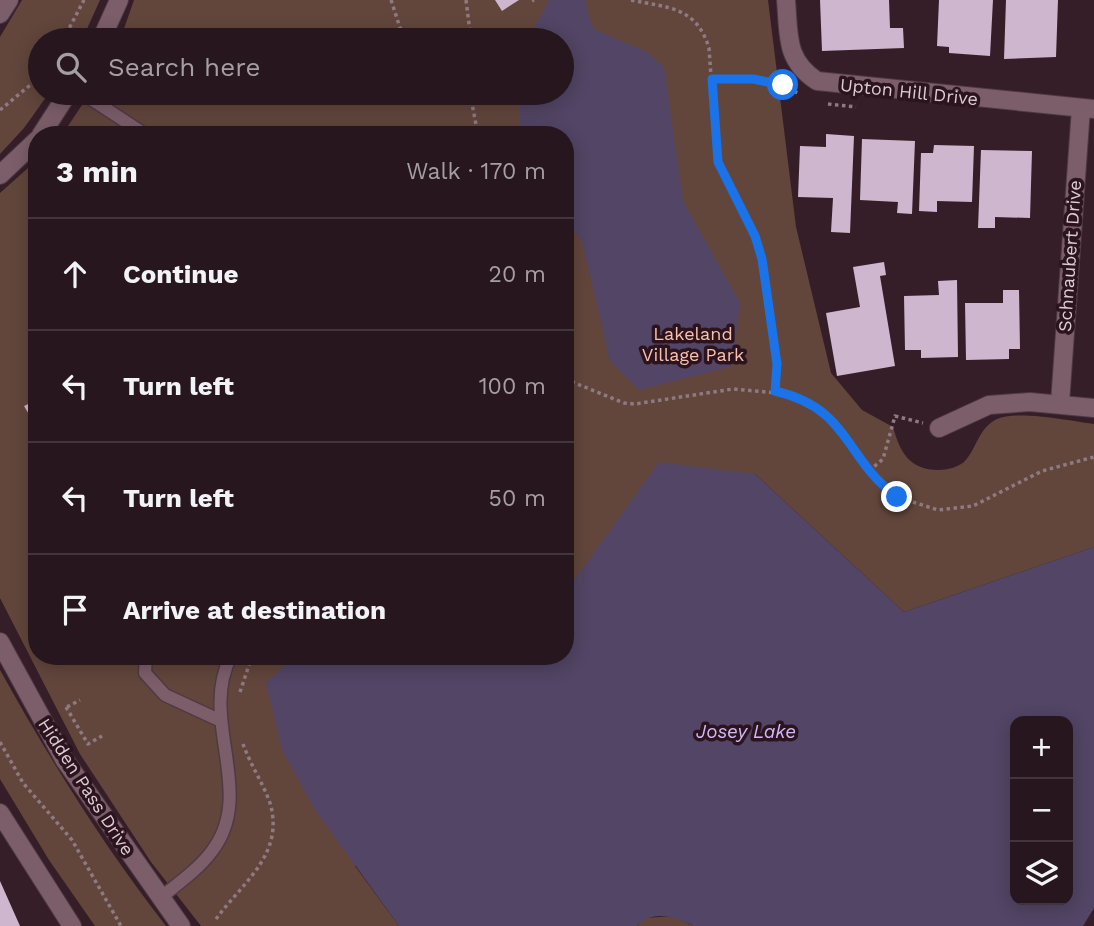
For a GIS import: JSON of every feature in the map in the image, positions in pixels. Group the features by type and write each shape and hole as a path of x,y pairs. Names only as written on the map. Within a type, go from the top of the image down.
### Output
{"street":[{"path":"0,14 9,0"},
{"path":"106,28 119,0"},
{"name":"Upton Hill Drive","path":"786,0 790,49 804,73 817,81 1088,109"},
{"path":"47,126 60,105"},
{"name":"Schnaubert Drive","path":"1060,403 1088,109"},
{"path":"0,175 28,149"},
{"path":"939,428 989,405 1060,403 1094,408"},
{"name":"Hidden Pass Drive","path":"0,642 64,759 159,899 181,926"},
{"path":"0,813 72,926"}],"lane":[{"path":"100,105 132,126"},
{"path":"145,665 145,673 165,695 219,720"},
{"path":"159,899 201,865 214,849 225,826 230,797 230,773 219,720 220,687 228,665"}],"path":[{"path":"69,28 83,0"},
{"path":"391,0 400,28"},
{"path":"466,0 470,28"},
{"path":"631,0 678,10 698,23 709,48 718,162 755,236 762,259 777,364 775,391"},
{"path":"712,79 768,81 804,96"},
{"path":"0,110 28,87"},
{"path":"820,102 856,107"},
{"path":"472,105 476,126"},
{"path":"574,383 624,403 635,404 733,389 775,391 813,405 832,418 869,471 897,497 920,505 953,510 973,506 1042,471 1094,457"},
{"path":"869,471 883,459 895,416 939,428"},
{"path":"239,694 250,665"},
{"path":"66,707 88,744 102,736"},
{"path":"216,919 266,859 274,835 270,803 242,740"},
{"path":"0,742 23,783 72,840 121,926"}],"green space":[{"path":"22,0 100,0 87,28 28,28 28,105 40,105 0,154 0,37"},
{"name":"Lakeland Village Park","path":"134,0 768,0 796,227 831,373 862,410 893,427 907,458 920,467 929,469 939,470 962,464 982,433 997,419 1017,416 1044,417 1094,424 1094,547 904,612 755,474 574,651 574,126 68,126 82,105 574,105 574,28 124,28"},
{"name":"Lakeland Village Park","path":"28,168 28,653 0,598 0,193"},
{"name":"Lakeland Village Park","path":"34,665 560,665 355,866 399,926 201,926 151,862 80,754"},
{"path":"0,670 78,801 166,926 95,926 49,860 0,779"},
{"path":"674,916 693,926 637,926 645,918"}],"water":[{"path":"549,0 586,0 594,29 647,52 664,67 683,201 740,303 732,366 639,390 610,361 582,241 574,231 574,126 520,126 520,105 574,105 574,28 534,28"},
{"name":"Josey Lake","path":"659,462 755,474 904,612 1094,547 1094,908 1083,926 693,926 657,916 637,926 399,926 316,811 282,750 266,682 286,665 574,665 574,580"}],"building":[{"path":"495,0 519,0 502,11"},
{"path":"820,0 889,0 890,28 903,28 904,48 822,51"},
{"path":"939,0 993,0 990,56 949,53 949,47 937,46"},
{"path":"1006,0 1058,0 1056,57 1004,59"},
{"path":"826,134 854,136 850,233 831,232 833,198 798,197 800,146 826,147"},
{"path":"862,139 915,141 912,214 897,213 898,202 860,200"},
{"path":"934,145 974,146 972,202 937,201 937,212 919,211 921,153 933,153"},
{"path":"981,150 1032,151 1030,218 995,217 995,228 978,228"},
{"path":"884,262 886,275 880,276 895,366 837,376 826,313 860,307 853,267"},
{"path":"957,280 958,357 921,358 921,350 905,350 904,296 939,295 938,281"},
{"path":"1003,290 1019,290 1020,349 1009,349 1009,359 966,360 965,303 1003,303"},
{"path":"0,881 20,926 0,926"}],"route":[{"path":"783,85 753,79 712,79 714,139 718,162 746,215 762,259 777,364 775,391 813,405 832,418 869,471 897,497"}]}
